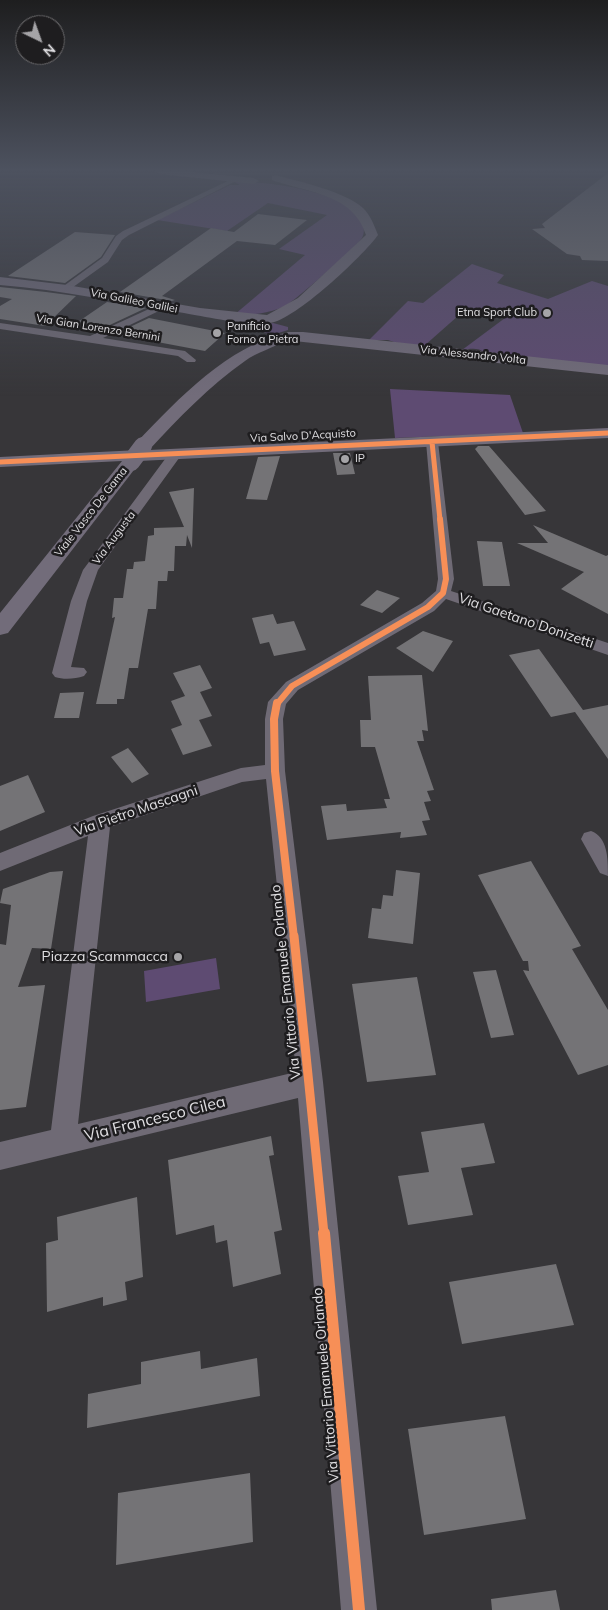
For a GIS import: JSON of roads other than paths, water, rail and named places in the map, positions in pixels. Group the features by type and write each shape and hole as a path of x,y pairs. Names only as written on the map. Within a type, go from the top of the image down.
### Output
{"street":[{"path":"66,288 106,260 115,246"},
{"path":"290,331 293,319 304,301 363,246"},
{"name":"Via Galileo Galilei","path":"2,283 66,288 208,315"},
{"path":"234,363 254,324 269,319 304,301"},
{"path":"93,339 162,306"},
{"path":"208,315 285,320 290,331"},
{"path":"208,315 261,337 290,331"},
{"name":"Via Gian Lorenzo Bernini","path":"0,326 181,353 191,360"},
{"name":"Via Alessandro Volta","path":"290,331 338,340 608,370"},
{"name":"Viale Vasco De Gama","path":"0,628 137,454 196,393 234,363 290,331"},
{"name":"Via Salvo D'Acquisto","path":"0,462 608,433"},
{"path":"432,442 446,579 443,593"},
{"name":"Via Augusta","path":"78,672 61,673 79,601 91,570 176,454"},
{"name":"Via Gaetano Donizetti","path":"443,593 608,650"},
{"name":"Via Vittorio Emanuele Orlando","path":"359,1610 310,1082 275,771 274,719 277,702 292,686 428,607 443,593"},
{"name":"Via Pietro Mascagni","path":"0,862 100,822 241,774 275,771"},
{"path":"63,1142 100,822"},
{"path":"591,838 608,867"},
{"name":"Via Francesco Cilea","path":"0,1156 310,1082"}],"place":[{"name":"Etna Sport Club","path":"547,313"},
{"name":"Panificio Forno a Pietra","path":"217,333"},
{"name":"IP","path":"345,459"},
{"name":"Piazza Scammacca","path":"178,957"}]}
